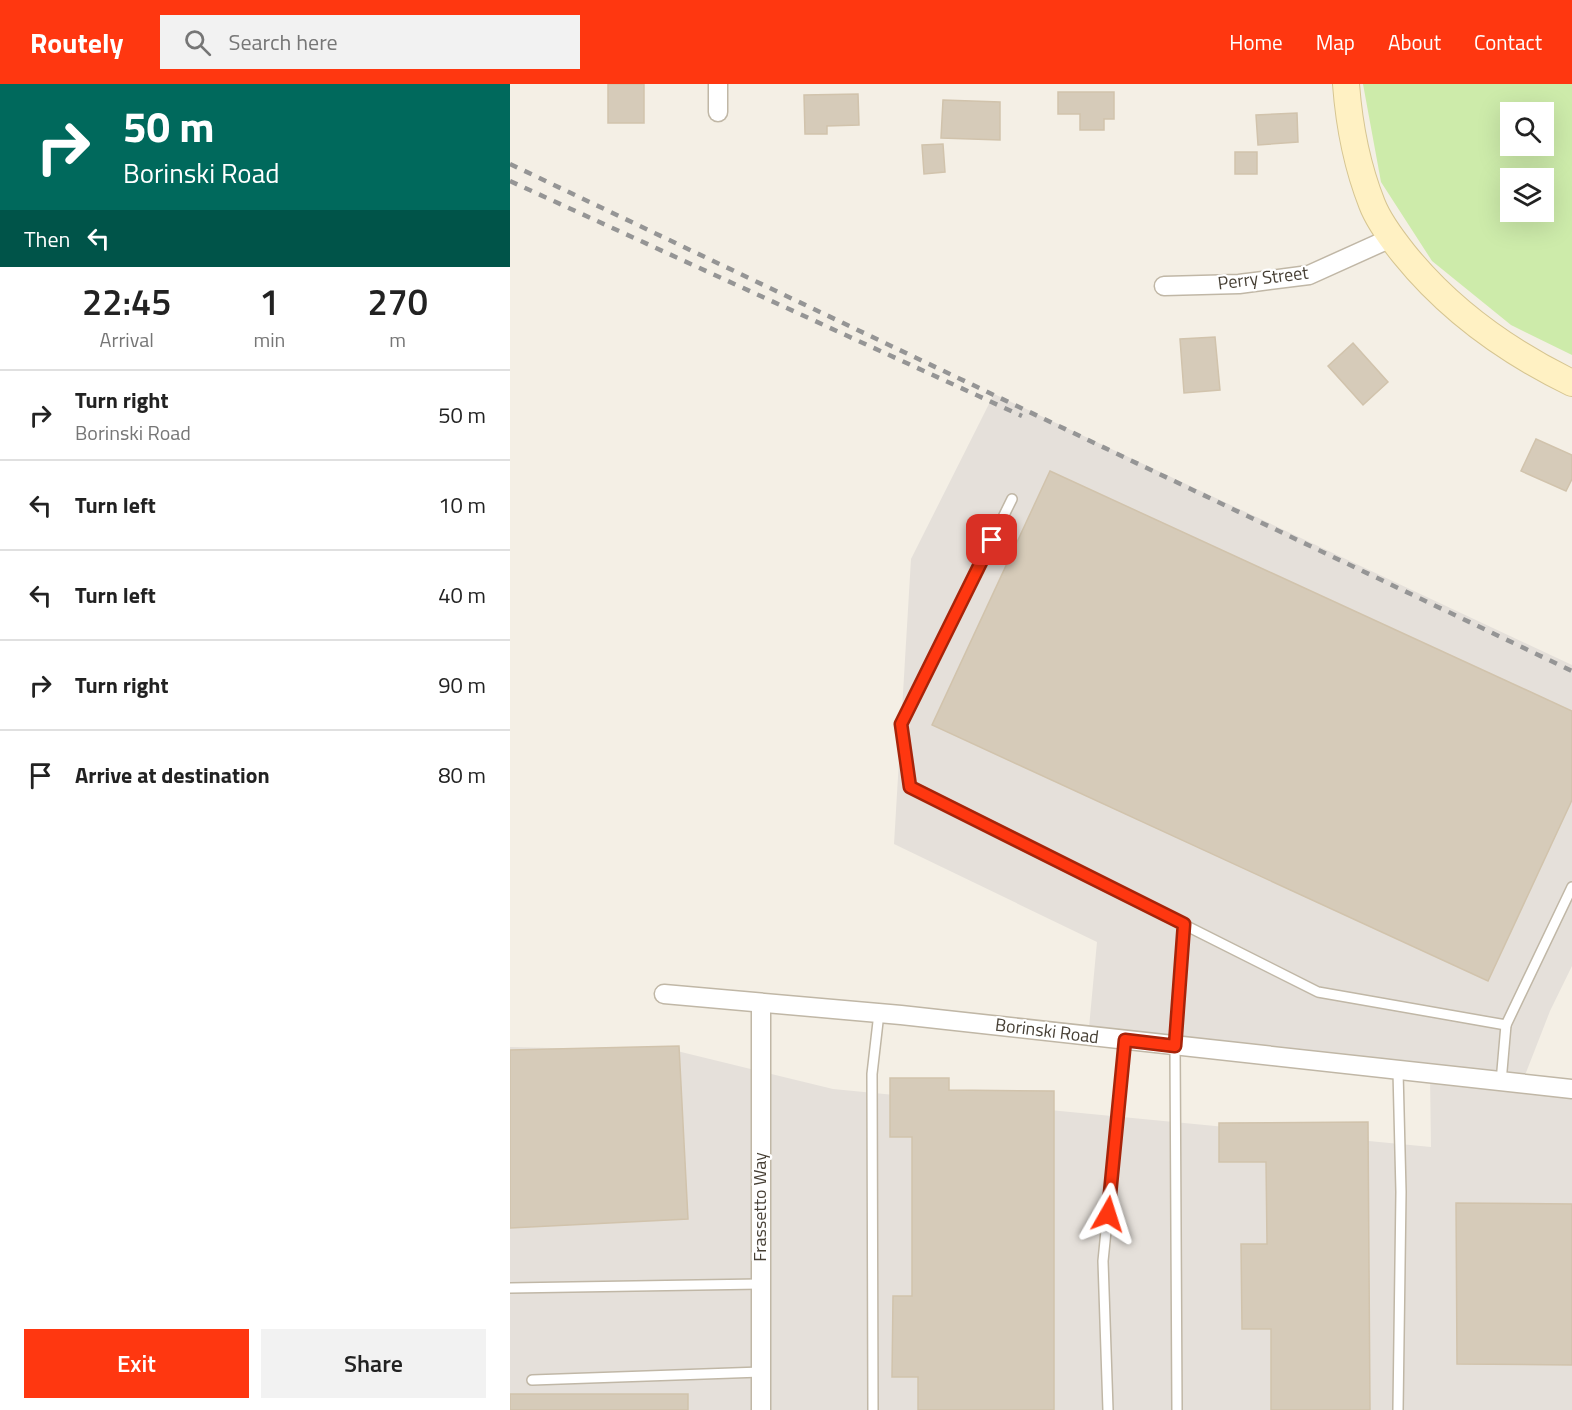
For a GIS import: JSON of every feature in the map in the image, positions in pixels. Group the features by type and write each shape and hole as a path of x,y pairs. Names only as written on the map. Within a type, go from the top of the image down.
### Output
{"street":[{"path":"718,84 718,112"},
{"path":"1346,84 1349,118 1364,180 1372,206 1391,238 1421,275 1454,309 1515,353 1572,383"},
{"name":"Perry Street","path":"1164,286 1239,284 1309,275 1391,238"},
{"name":"Borinski Road","path":"664,994 879,1013 1572,1089"},
{"name":"Frassetto Way","path":"761,1003 761,1410"}],"lane":[{"path":"1012,499 901,724 910,787 1318,992 1506,1025"},
{"path":"1500,1082 1506,1025 1572,887"},
{"path":"1177,1410 1175,1046 1184,924"},
{"path":"873,1410 872,1074 879,1013"},
{"path":"1108,1410 1103,1261 1125,1040"},
{"path":"1398,1071 1401,1192 1398,1410"},
{"path":"510,1288 760,1284"},
{"path":"532,1380 761,1372"}],"shaded area":[{"path":"994,394 1572,665 1572,966 1550,1011 1522,1083 1572,1088 1572,1410 510,1410 510,1047 677,1051 833,1089 1431,1147 1430,1075 1088,1038 1097,942 894,844 911,559"}],"green space":[{"path":"1363,84 1572,84 1572,355 1511,325 1432,261 1381,182"}],"building":[{"path":"608,84 644,84 644,123 608,123"},
{"path":"1058,92 1114,92 1114,119 1104,119 1104,130 1080,130 1080,114 1058,114"},
{"path":"858,94 859,125 827,126 827,134 805,134 804,95"},
{"path":"943,100 1000,102 1000,140 941,138"},
{"path":"1297,113 1298,142 1258,145 1256,115"},
{"path":"943,144 945,172 924,174 922,145"},
{"path":"1235,152 1257,152 1257,174 1235,174"},
{"path":"1215,337 1220,390 1184,393 1180,339"},
{"path":"1353,343 1388,382 1363,405 1328,366"},
{"path":"1536,439 1572,455 1572,479 1566,491 1521,471"},
{"path":"1050,471 1572,711 1572,800 1488,981 932,725"},
{"path":"679,1046 688,1219 510,1228 510,1050"},
{"path":"890,1078 949,1078 949,1090 1054,1091 1054,1410 918,1410 918,1377 892,1377 893,1296 912,1296 912,1137 890,1137"},
{"path":"1368,1122 1370,1410 1271,1410 1271,1329 1242,1329 1241,1244 1267,1244 1266,1162 1219,1162 1219,1123"},
{"path":"1456,1203 1572,1204 1572,1365 1457,1364"},
{"path":"510,1394 688,1394 688,1410 510,1410"}],"railway":[{"path":"510,164 1572,671"},
{"path":"510,181 1022,416"}],"route":[{"path":"992,540 901,724 910,787 1184,924 1175,1046 1125,1040 1108,1214"}]}
